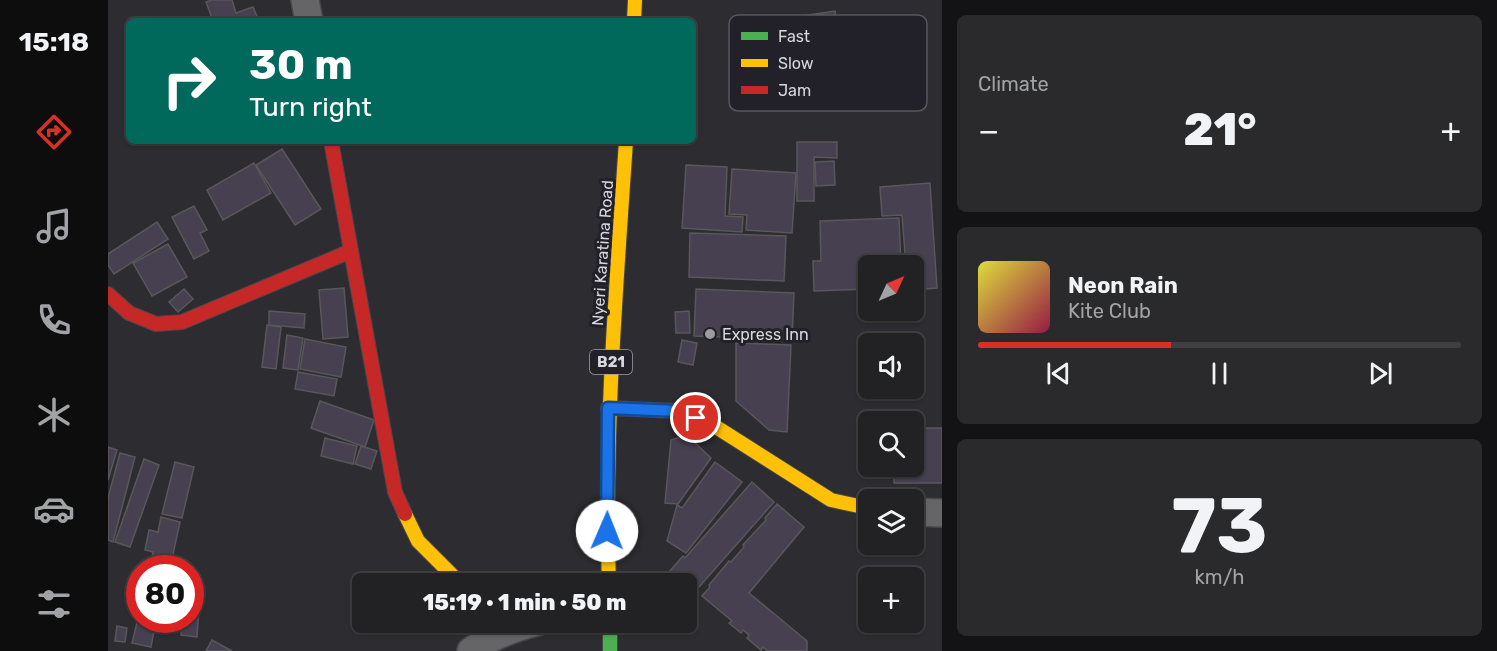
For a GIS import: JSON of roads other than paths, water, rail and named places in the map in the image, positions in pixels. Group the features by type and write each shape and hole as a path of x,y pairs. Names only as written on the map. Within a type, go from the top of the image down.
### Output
{"main road":[{"path":"633,18 635,0"},
{"path":"332,144 395,492 418,541 450,573"},
{"name":"Nyeri Karatina Road","path":"608,573 608,408 626,144"},
{"path":"108,294 129,313 156,324 182,322 351,251"},
{"path":"608,408 678,411 713,425 831,500 858,506"},
{"path":"610,633 610,651"}],"street":[{"path":"305,0 308,18"},
{"path":"924,512 942,513"},
{"path":"471,651 490,633"}],"place":[{"name":"Express Inn","path":"710,334"}]}
